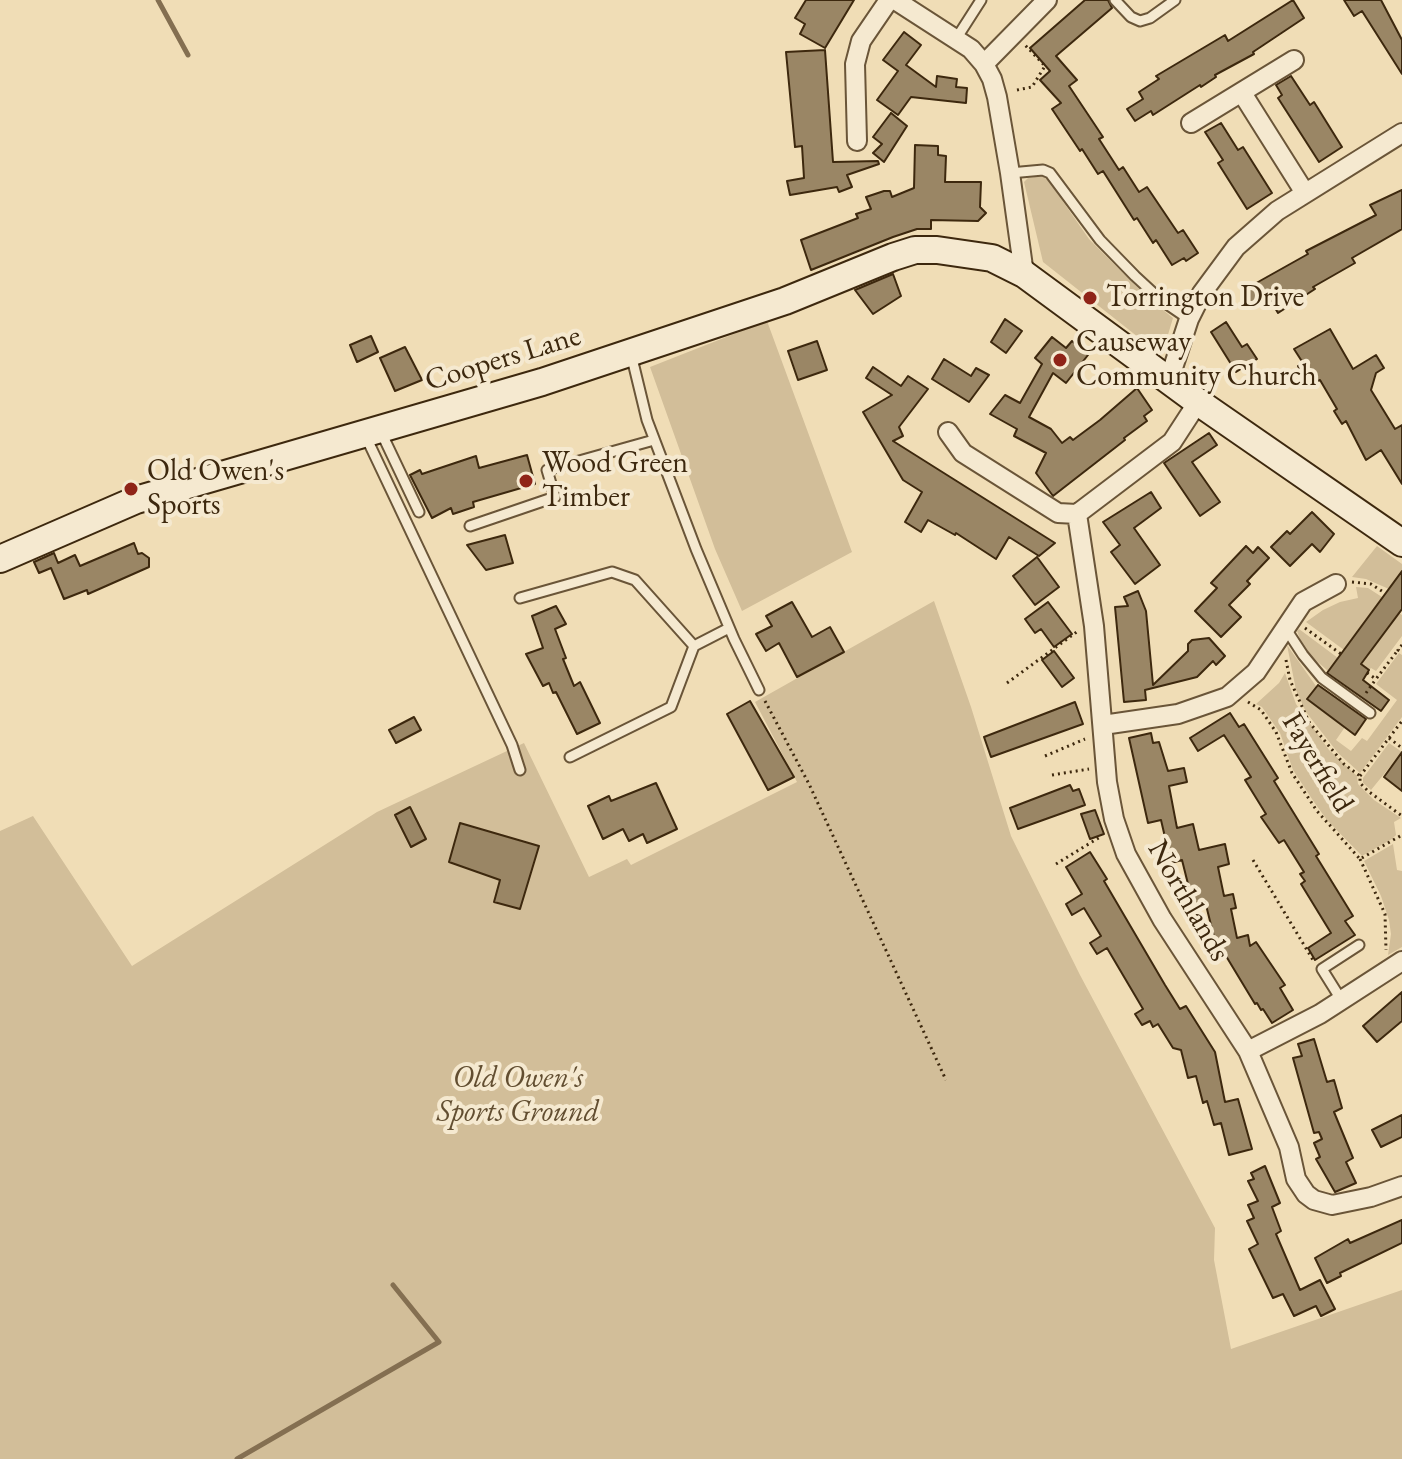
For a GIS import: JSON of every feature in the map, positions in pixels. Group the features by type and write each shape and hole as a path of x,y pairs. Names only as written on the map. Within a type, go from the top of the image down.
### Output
{"main road":[{"name":"Coopers Lane","path":"0,559 136,500 631,353 785,301 915,250 960,251 992,258 1024,274 1198,402 1402,543"}],"street":[{"path":"857,141 855,64 861,41 889,0"},
{"path":"895,0 971,49 984,64 997,97 1024,274"},
{"path":"984,64 1047,0"},
{"path":"1191,123 1294,60"},
{"path":"1242,93 1305,193"},
{"path":"1169,380 1189,319 1218,269 1236,247 1274,213 1402,133"},
{"path":"948,432 963,453 972,459 1058,513 1077,514 1172,442 1198,402"},
{"name":"Northlands","path":"1077,514 1094,626 1105,767 1118,831 1134,871 1248,1051 1289,1147 1296,1179 1306,1194 1314,1200 1332,1205 1371,1197 1402,1186"},
{"path":"1103,729 1178,714 1227,697 1256,672 1303,602 1336,584"},
{"path":"1248,1051 1342,1001 1396,964"}],"lane":[{"path":"956,39 981,0"},
{"path":"1115,0 1131,17 1140,21 1150,18 1175,0"},
{"path":"1010,173 1043,170 1050,173 1100,240 1161,300 1189,319"},
{"path":"631,353 654,440 729,628 759,690"},
{"path":"372,432 419,512"},
{"path":"372,432 512,745 520,770"},
{"path":"470,526 555,497 547,470 654,440"},
{"path":"520,598 612,572 635,580 694,646"},
{"path":"570,757 671,707 694,646 729,628"},
{"path":"1287,628 1322,678 1370,713"},
{"path":"1342,1001 1322,969 1359,945"}],"path":[{"path":"1014,34 1045,66 1032,87 1017,90"},
{"path":"1336,584 1371,584 1385,593"},
{"path":"1007,683 1081,629 1094,626"},
{"path":"1287,628 1341,654"},
{"name":"Fayerfield","path":"1287,628 1290,680 1309,722 1344,764 1360,776 1360,783 1402,816"},
{"path":"1358,705 1402,645"},
{"path":"1367,673 1376,679"},
{"path":"759,690 809,784 946,1080"},
{"name":"Fayerfield","path":"1238,690 1251,705 1261,710 1276,732 1292,773 1317,811 1360,859 1385,914 1386,955 1396,964"},
{"path":"1360,776 1402,721"},
{"path":"1045,756 1103,729"},
{"path":"1389,738 1402,748"},
{"path":"1052,775 1105,767"},
{"path":"1056,864 1090,841 1118,831"},
{"path":"1360,859 1402,835"},
{"path":"1253,860 1314,961 1322,969"}],"green space":[{"path":"1042,176 1048,180 1089,239 1147,297 1173,318 1164,348 1152,348 1043,262 1024,182 1028,178"},
{"path":"767,321 852,552 742,611 715,549 650,367"},
{"path":"1377,546 1402,564 1402,578 1398,576 1389,589 1366,579 1352,577"},
{"path":"1356,587 1368,588 1382,597 1344,650 1306,622 1340,602 1358,598"},
{"name":"Old Owen's Sports Ground","path":"934,601 1011,836 1080,975 1215,1228 1214,1260 1231,1349 1402,1290 1402,1459 0,1459 0,831 33,816 132,966 377,812 524,743 589,877 627,859 631,865 797,782 755,702"},
{"path":"1399,613 1402,615 1402,636 1376,671 1369,670 1361,664"},
{"path":"1299,629 1338,658 1328,671 1304,650 1297,631"},
{"path":"1287,645 1345,727 1336,740 1351,751 1362,738 1367,741 1397,700 1376,684 1399,653 1402,655 1402,717 1360,773 1338,753 1306,712 1296,690"},
{"path":"1285,673 1296,704 1329,750 1357,776 1358,784 1374,800 1401,818 1394,822 1396,835 1392,839 1362,856 1314,802 1293,770 1280,733 1262,707 1256,704 1279,683"},
{"path":"1389,743 1402,752 1371,790 1363,783 1363,778"},
{"path":"1393,844 1397,870 1402,871 1402,947 1388,955 1389,920 1364,861"}],"building":[{"path":"806,0 854,0 825,48 800,34 805,24 795,18"},
{"path":"1085,0 1108,0 1112,8 1056,56 1077,80 1069,86 1103,137 1099,139 1119,170 1123,167 1139,192 1147,187 1178,233 1183,230 1198,253 1186,261 1184,258 1172,265 1156,240 1153,243 1137,218 1134,220 1103,171 1098,174 1082,149 1080,151 1052,109 1061,103 1040,80 1050,71 1030,48"},
{"path":"1293,0 1304,18 1201,87 1153,115 1151,111 1135,121 1127,109 1143,99 1139,92 1159,79 1156,76 1225,35 1228,41"},
{"path":"1344,0 1381,0 1402,40 1402,74 1362,11 1354,16"},
{"path":"904,32 921,45 906,65 936,87 937,76 957,79 956,87 967,88 966,103 911,97 898,115 877,100 898,71 883,60"},
{"path":"825,50 833,162 878,161 879,164 847,175 852,187 839,192 837,187 790,195 787,181 804,178 802,146 795,147 786,52"},
{"path":"1291,76 1310,105 1314,102 1342,147 1319,162 1278,98 1282,95 1276,85"},
{"path":"891,113 907,126 884,162 873,153 882,144 873,137"},
{"path":"1221,123 1238,150 1243,147 1272,193 1247,209 1218,163 1223,160 1205,132"},
{"path":"915,145 938,146 938,155 946,156 945,182 981,182 980,207 986,213 978,221 931,220 931,229 917,229 893,237 811,270 801,240 858,218 856,214 871,209 866,197 890,191 892,197 914,188"},
{"path":"1402,190 1402,229 1352,258 1355,263 1313,287 1315,289 1278,313 1268,296 1251,306 1242,291 1308,254 1306,251 1376,215 1370,205"},
{"path":"893,274 901,296 873,314 855,290"},
{"path":"1005,319 1022,331 1006,353 991,342"},
{"path":"1226,322 1242,347 1247,344 1257,359 1236,372 1211,332"},
{"path":"1330,329 1353,369 1376,355 1384,368 1376,373 1371,390 1395,429 1402,425 1402,484 1381,450 1366,460 1346,421 1342,424 1334,411 1337,409 1320,380 1309,386 1298,366 1303,363 1294,349"},
{"path":"371,336 378,352 357,362 350,345"},
{"path":"1052,337 1066,348 1072,341 1088,355 1066,383 1053,373 1029,417 1051,429 1062,443 1070,437 1073,440 1137,388 1152,410 1144,416 1147,421 1053,496 1036,473 1046,453 1014,436 1017,429 990,414 1005,395 1020,403 1042,364 1035,358"},
{"path":"817,341 827,370 798,380 788,351"},
{"path":"405,347 422,380 395,391 380,358"},
{"path":"944,359 971,376 976,368 989,375 969,402 932,379"},
{"path":"873,367 901,386 908,376 928,389 899,427 903,436 893,441 1055,543 1039,556 1009,537 996,559 956,533 928,520 921,532 905,522 922,492 903,480 863,412 892,395 866,378"},
{"path":"1209,433 1217,445 1192,462 1220,502 1200,516 1164,463"},
{"path":"527,455 535,484 473,502 474,507 453,514 451,508 432,518 410,475 476,456 479,468"},
{"path":"1151,492 1161,508 1134,528 1160,565 1135,584 1111,552 1120,545 1103,522"},
{"path":"1312,512 1334,534 1320,552 1312,544 1290,566 1271,547 1287,531 1290,534"},
{"path":"505,535 513,563 486,570 467,545"},
{"path":"134,543 138,554 149,558 149,567 88,594 87,590 64,599 51,568 39,573 34,562 54,553 58,563 75,555 80,566"},
{"path":"1246,546 1253,553 1258,547 1269,558 1229,605 1241,617 1221,637 1195,611 1217,588 1211,583"},
{"path":"1037,557 1059,587 1035,605 1013,576"},
{"path":"1402,571 1402,609 1361,664 1369,670 1363,680 1389,700 1381,711 1327,673"},
{"path":"1138,591 1146,611 1153,685 1188,651 1192,640 1209,638 1225,656 1216,665 1213,661 1197,677 1145,690 1146,700 1124,702 1115,607 1128,606 1124,597"},
{"path":"792,602 812,637 830,627 844,652 797,677 779,643 766,651 756,634 772,626 766,616"},
{"path":"1048,602 1072,634 1054,647 1041,629 1035,633 1025,619"},
{"path":"556,606 566,624 555,629 566,658 563,659 574,686 580,682 600,723 577,734 556,692 553,693 549,683 543,686 526,654 543,648 532,616"},
{"path":"1054,651 1074,678 1062,687 1042,660"},
{"path":"1318,685 1366,719 1355,735 1307,699"},
{"path":"750,701 794,777 768,790 727,714"},
{"path":"1075,702 1083,724 991,757 984,737"},
{"path":"1230,713 1239,727 1244,724 1278,778 1274,781 1353,916 1345,921 1355,935 1315,960 1308,948 1331,933 1301,884 1305,881 1300,874 1304,872 1284,840 1279,843 1261,817 1266,814 1245,780 1251,777 1224,735 1198,751 1190,738"},
{"path":"414,717 421,730 396,743 389,730"},
{"path":"1151,733 1153,743 1159,742 1168,771 1184,768 1187,782 1169,786 1177,828 1193,824 1199,850 1225,844 1229,864 1218,867 1224,896 1233,894 1236,908 1231,909 1237,938 1248,935 1250,946 1256,942 1285,985 1280,988 1293,1010 1272,1023 1263,1009 1255,1004 1226,956 1219,957 1205,901 1193,904 1182,860 1171,863 1161,820 1148,823 1129,738"},
{"path":"1402,752 1402,791 1384,777"},
{"path":"656,783 677,829 647,843 643,834 629,841 623,829 603,839 588,806 609,796 611,801"},
{"path":"1070,785 1073,791 1079,789 1085,805 1018,829 1010,808"},
{"path":"410,807 426,839 411,847 395,815"},
{"path":"1095,810 1104,834 1090,839 1081,814"},
{"path":"460,823 539,846 520,909 494,902 500,880 449,862"},
{"path":"1090,852 1180,1009 1186,1006 1215,1052 1225,1102 1238,1099 1252,1149 1229,1155 1221,1123 1214,1125 1207,1101 1203,1103 1196,1076 1188,1078 1181,1050 1173,1048 1158,1024 1153,1027 1150,1021 1142,1025 1135,1014 1143,1009 1107,948 1097,954 1090,943 1101,936 1084,908 1072,915 1066,904 1082,894 1066,867"},
{"path":"1402,992 1402,1021 1377,1042 1363,1026"},
{"path":"1314,1039 1327,1082 1334,1080 1342,1108 1334,1112 1353,1158 1346,1162 1356,1183 1335,1192 1316,1159 1320,1157 1314,1143 1322,1139 1319,1132 1314,1133 1293,1058 1302,1056 1298,1044"},
{"path":"1402,1115 1402,1137 1381,1147 1372,1130"},
{"path":"1265,1166 1280,1203 1272,1207 1281,1231 1276,1234 1300,1290 1320,1280 1335,1309 1321,1316 1316,1306 1294,1316 1283,1294 1273,1298 1249,1249 1258,1244 1247,1221 1254,1218 1248,1205 1258,1201 1248,1181 1254,1179 1251,1173"},
{"path":"1402,1220 1402,1243 1340,1273 1341,1276 1327,1283 1315,1258 1348,1239 1350,1243"}],"waterway":[{"path":"158,0 188,55"},
{"path":"237,1459 439,1342 393,1285"}],"place":[{"name":"Torrington Drive","path":"1090,298"},
{"name":"Causeway Community Church","path":"1060,360"},
{"name":"Wood Green Timber","path":"526,481"},
{"name":"Old Owen's Sports","path":"131,489"}]}
